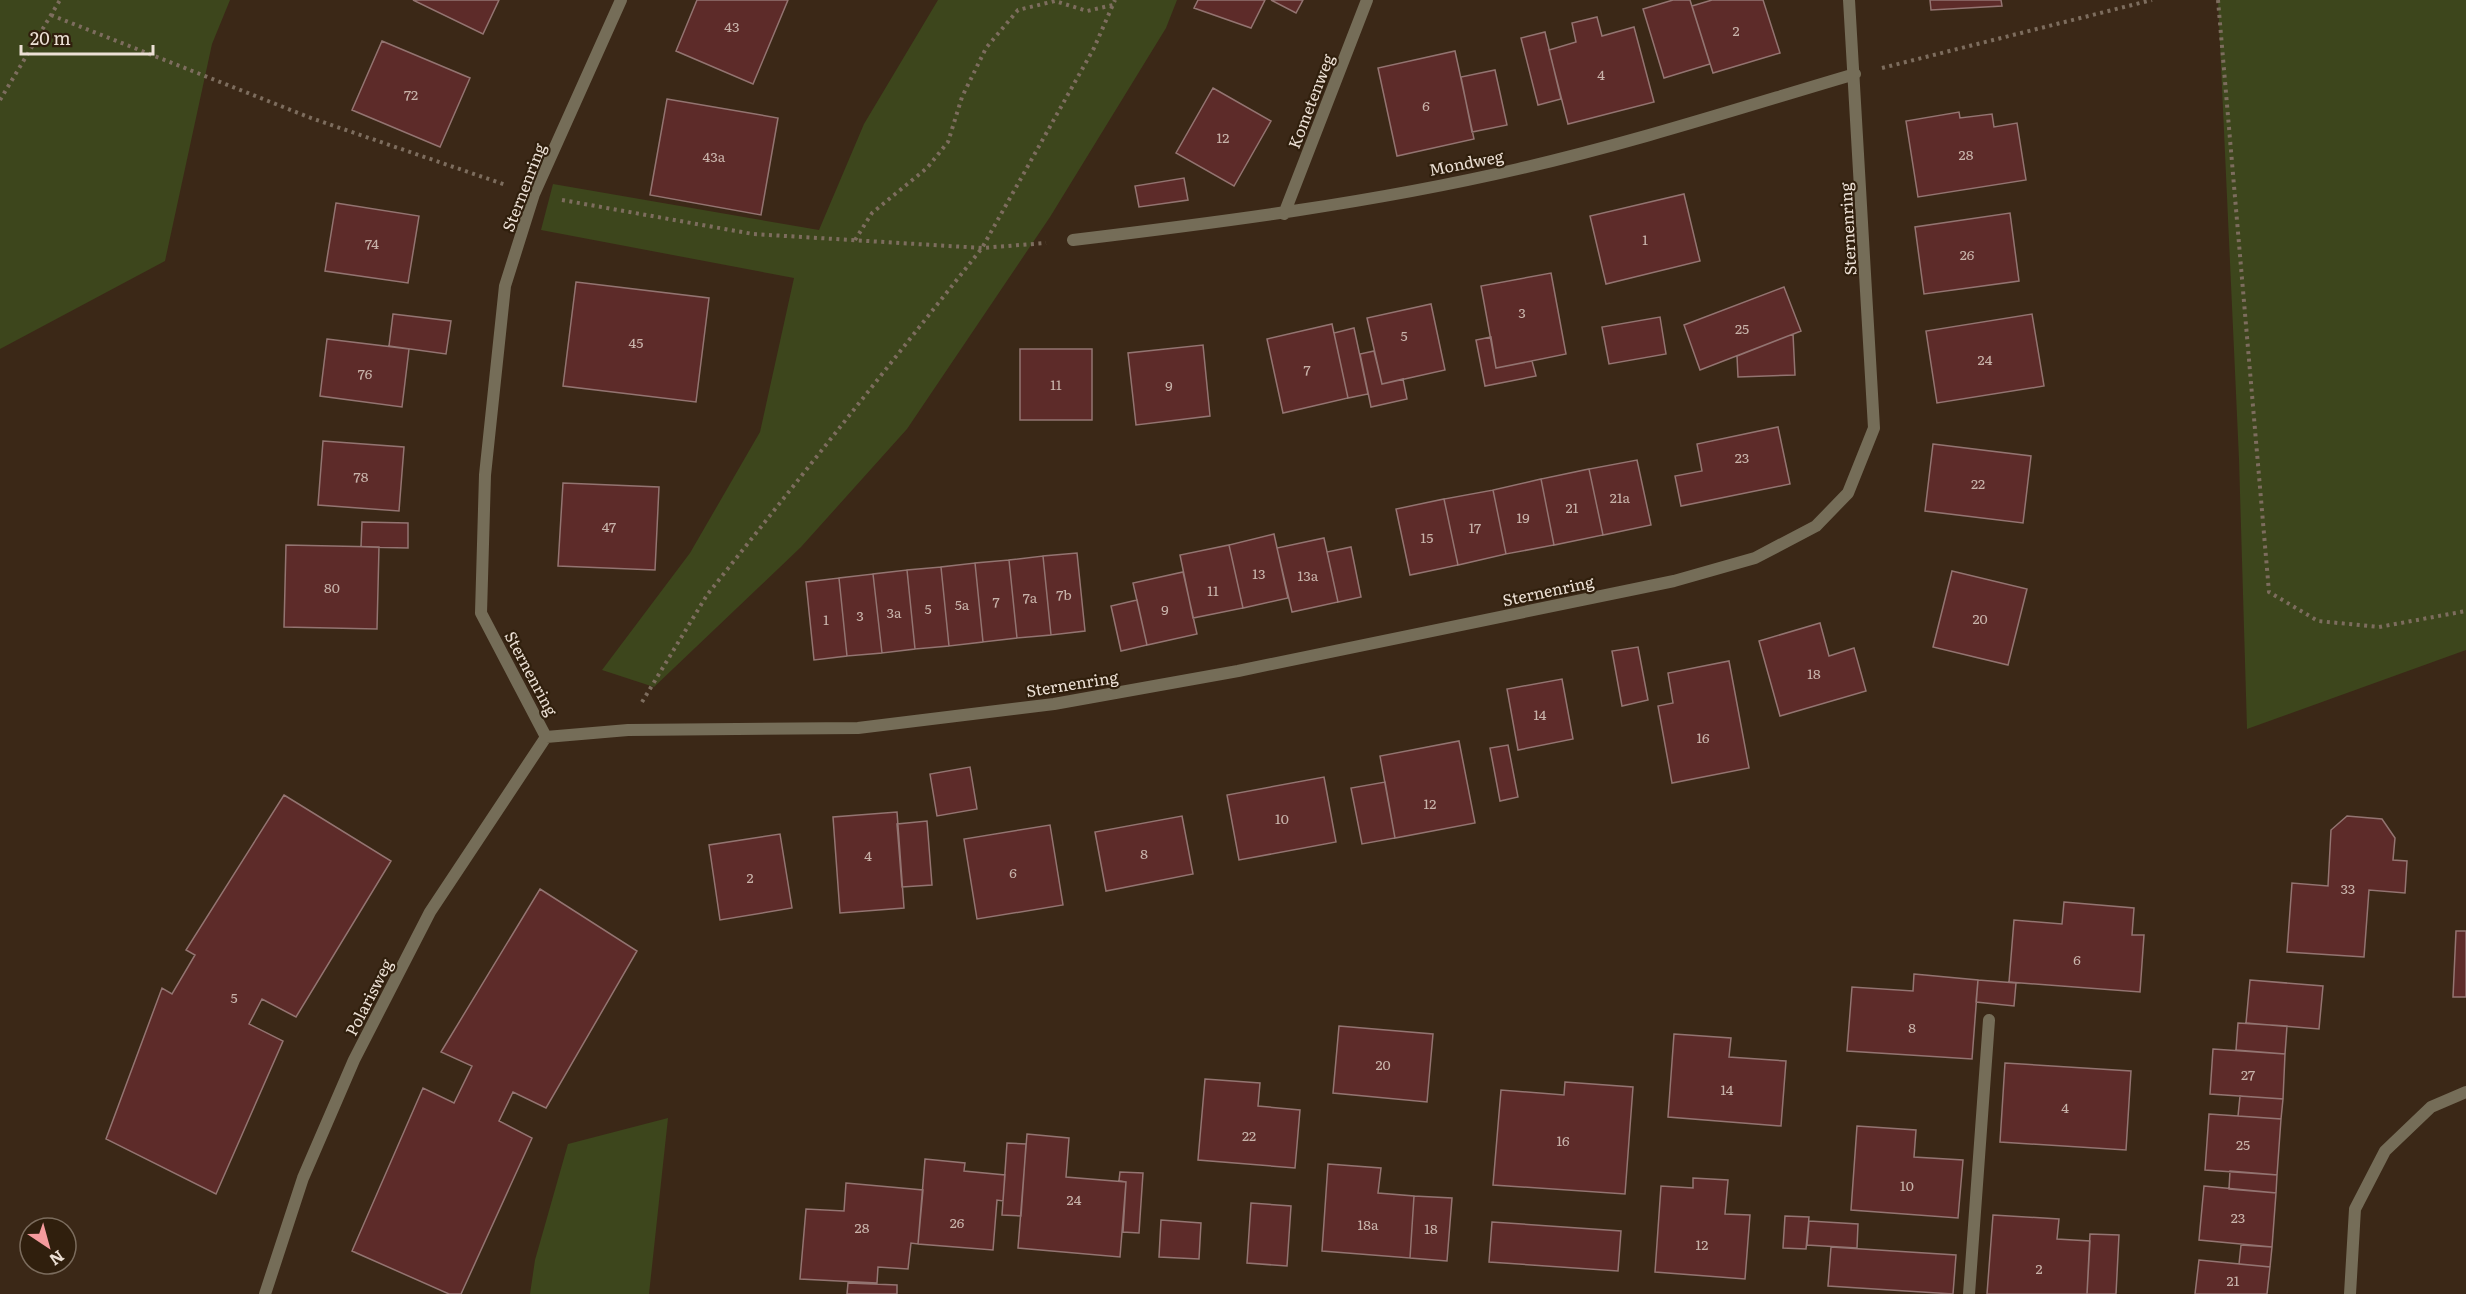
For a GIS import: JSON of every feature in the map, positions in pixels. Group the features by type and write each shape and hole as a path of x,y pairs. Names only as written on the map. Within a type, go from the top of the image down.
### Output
{"street":[{"name":"Sternenring","path":"621,0 534,195 505,286 484,475 482,613 546,737 628,730 858,728 1054,704 1249,668 1674,581 1755,558 1816,526 1848,493 1874,428 1850,0"},
{"name":"Kometenweg","path":"1284,214 1367,0"},
{"name":"Mondweg","path":"1073,240 1284,214 1518,169 1660,132 1855,74"},
{"name":"Polarisweg","path":"265,1294 303,1178 354,1060 430,912 546,737"},
{"path":"1969,1294 1989,1020"},
{"path":"2350,1294 2355,1209 2385,1151 2431,1107 2466,1092"}],"path":[{"path":"0,100 60,0"},
{"path":"1855,74 2152,0"},
{"path":"2218,0 2269,592 2318,621 2379,627 2466,611"},
{"path":"854,240 872,213 927,168 948,142 962,97 986,48 1018,10 1055,1 1087,11 1114,2"},
{"path":"628,730 651,684 707,595 982,248 1094,48 1114,2"},
{"path":"51,15 311,117 534,195 753,234 982,248 1073,240"}],"green space":[{"path":"0,0 230,0 212,44 165,261 0,349"},
{"path":"938,0 1177,0 1166,28 1050,217 907,429 801,547 654,687 602,670 690,553 760,432 794,278 541,230 553,184 819,230 864,124"},
{"path":"2218,0 2466,0 2466,650 2247,729 2239,459"},
{"path":"668,1118 649,1294 530,1294 535,1260 568,1144"}],"building":[{"path":"413,0 499,0 483,34"},
{"path":"697,0 788,0 753,84 676,51"},
{"path":"1198,0 1265,0 1251,28 1194,8"},
{"path":"1271,0 1303,0 1296,13"},
{"path":"1673,0 1690,0 1710,64 1664,78 1643,9"},
{"path":"1712,0 1763,0 1780,53 1713,73 1692,6"},
{"path":"1930,0 2001,0 2002,6 1931,10"},
{"path":"1597,17 1602,36 1634,27 1654,102 1568,124 1549,50 1576,42 1572,23"},
{"path":"1545,32 1561,99 1538,105 1521,38"},
{"path":"382,41 470,78 440,147 352,110"},
{"path":"1455,51 1474,139 1397,156 1378,68"},
{"path":"1495,70 1507,125 1472,132 1461,77"},
{"path":"1213,88 1271,121 1234,186 1176,153"},
{"path":"667,99 778,118 761,215 650,195"},
{"path":"1959,112 1960,118 1992,114 1994,127 2017,123 2026,180 1918,197 1906,121"},
{"path":"1184,178 1188,200 1139,207 1135,186"},
{"path":"1684,194 1700,261 1606,284 1590,216"},
{"path":"336,203 419,216 408,283 325,271"},
{"path":"2010,213 2019,281 1924,294 1915,227"},
{"path":"1551,273 1566,354 1496,368 1481,286"},
{"path":"576,282 709,298 696,402 563,386"},
{"path":"1784,287 1801,331 1700,370 1684,325"},
{"path":"1431,304 1445,370 1382,384 1367,318"},
{"path":"393,314 451,321 446,354 389,346"},
{"path":"2032,314 2044,386 1937,403 1926,331"},
{"path":"1660,317 1666,354 1609,364 1602,327"},
{"path":"1332,324 1348,398 1283,413 1267,339"},
{"path":"1354,328 1368,394 1348,398 1334,333"},
{"path":"1793,334 1795,375 1738,377 1737,356"},
{"path":"1491,337 1496,368 1532,361 1536,376 1485,386 1476,340"},
{"path":"327,339 409,349 402,407 320,396"},
{"path":"1203,345 1210,416 1136,425 1128,353"},
{"path":"1020,349 1092,349 1092,420 1020,420"},
{"path":"1374,351 1382,384 1403,379 1407,399 1371,407 1360,354"},
{"path":"1778,427 1790,484 1681,506 1675,476 1702,471 1697,444"},
{"path":"323,441 404,447 399,511 318,505"},
{"path":"1933,444 2031,456 2023,523 1925,511"},
{"path":"1637,460 1651,525 1603,535 1589,469"},
{"path":"1589,469 1603,535 1554,545 1541,479"},
{"path":"1541,479 1554,545 1506,554 1493,490"},
{"path":"563,483 659,487 655,570 558,566"},
{"path":"1493,490 1506,554 1458,565 1444,499"},
{"path":"1444,499 1458,565 1410,575 1396,509"},
{"path":"362,522 408,523 408,548 361,547"},
{"path":"1274,534 1288,598 1243,608 1229,545"},
{"path":"1324,538 1338,602 1292,612 1277,548"},
{"path":"286,545 379,547 377,629 284,627"},
{"path":"1229,545 1243,608 1193,618 1180,555"},
{"path":"1351,547 1361,597 1338,602 1327,552"},
{"path":"1077,553 1085,631 1051,635 1043,556"},
{"path":"1043,556 1051,635 1017,638 1009,560"},
{"path":"1009,560 1017,638 983,642 975,563"},
{"path":"975,563 983,642 949,646 941,567"},
{"path":"941,567 949,646 915,649 907,570"},
{"path":"907,570 915,649 882,653 873,574"},
{"path":"1952,571 2027,589 2008,665 1933,647"},
{"path":"1183,572 1197,634 1147,645 1133,583"},
{"path":"873,574 882,653 847,656 839,578"},
{"path":"839,578 847,656 814,660 806,582"},
{"path":"1137,600 1147,645 1121,651 1111,606"},
{"path":"1820,623 1829,656 1854,648 1866,691 1780,716 1759,641"},
{"path":"1638,647 1648,700 1622,706 1612,651"},
{"path":"1729,661 1749,768 1672,783 1658,706 1673,703 1668,673"},
{"path":"1562,679 1573,739 1518,750 1507,689"},
{"path":"1459,741 1475,823 1395,838 1380,756"},
{"path":"1508,745 1518,797 1500,801 1490,748"},
{"path":"970,767 977,809 937,816 930,774"},
{"path":"1324,777 1336,842 1239,860 1227,795"},
{"path":"1385,782 1395,838 1362,844 1351,788"},
{"path":"284,795 391,861 296,1017 262,999 249,1024 283,1041 216,1194 106,1139 162,988 172,994 195,955 186,950"},
{"path":"897,812 904,908 840,913 833,817"},
{"path":"1182,816 1193,874 1106,891 1095,832"},
{"path":"2347,816 2382,819 2395,838 2393,860 2407,861 2405,893 2369,890 2364,957 2287,952 2292,883 2328,886 2331,830"},
{"path":"927,821 932,885 902,887 897,824"},
{"path":"1050,825 1063,905 977,919 964,839"},
{"path":"780,834 792,908 720,920 709,845"},
{"path":"540,889 637,951 546,1108 513,1092 499,1121 532,1138 461,1294 449,1294 352,1251 423,1088 454,1103 472,1066 441,1052"},
{"path":"2064,902 2134,908 2132,935 2144,935 2140,992 2009,982 2014,920 2062,924"},
{"path":"2456,931 2466,931 2466,997 2453,997"},
{"path":"1914,974 1978,980 1972,1059 1847,1051 1852,987 1913,991"},
{"path":"1978,980 2016,983 2014,1006 1976,1002"},
{"path":"2250,980 2323,986 2319,1029 2246,1023"},
{"path":"2238,1023 2287,1026 2285,1054 2236,1050"},
{"path":"1339,1026 1433,1034 1427,1102 1333,1093"},
{"path":"1674,1034 1731,1038 1729,1057 1786,1061 1781,1126 1668,1117"},
{"path":"2213,1049 2285,1054 2283,1099 2210,1094"},
{"path":"2005,1063 2131,1071 2126,1150 2000,1142"},
{"path":"1205,1079 1260,1083 1258,1106 1300,1110 1295,1168 1198,1160"},
{"path":"1565,1082 1633,1087 1625,1194 1493,1185 1501,1090 1564,1095"},
{"path":"2240,1096 2283,1099 2281,1119 2238,1116"},
{"path":"2209,1114 2281,1119 2277,1175 2205,1170"},
{"path":"1857,1126 1916,1130 1914,1157 1963,1160 1958,1218 1851,1210"},
{"path":"1027,1134 1069,1138 1066,1177 1126,1182 1120,1257 1018,1248"},
{"path":"1007,1143 1026,1144 1021,1216 1002,1215"},
{"path":"925,1159 965,1163 964,1171 1005,1175 1003,1201 997,1200 993,1250 918,1244"},
{"path":"1328,1164 1381,1168 1378,1193 1414,1196 1410,1258 1322,1251"},
{"path":"2230,1171 2277,1175 2276,1193 2229,1189"},
{"path":"1120,1172 1143,1173 1139,1233 1123,1232 1126,1182 1119,1181"},
{"path":"1693,1178 1728,1180 1725,1214 1750,1215 1745,1279 1655,1272 1661,1186 1693,1188"},
{"path":"846,1183 923,1190 918,1244 911,1243 908,1269 878,1267 877,1283 800,1279 806,1209 844,1211"},
{"path":"2204,1186 2276,1193 2272,1247 2199,1240"},
{"path":"1414,1196 1452,1198 1447,1261 1410,1258"},
{"path":"1251,1203 1291,1206 1287,1266 1247,1263"},
{"path":"1993,1215 2059,1219 2057,1239 2090,1241 2087,1294 1987,1294"},
{"path":"1785,1216 1809,1217 1806,1249 1783,1248"},
{"path":"1161,1220 1201,1223 1199,1259 1159,1257"},
{"path":"1809,1221 1858,1224 1857,1248 1807,1245"},
{"path":"1492,1222 1621,1231 1618,1271 1489,1262"},
{"path":"2090,1234 2119,1235 2116,1294 2087,1294"},
{"path":"2241,1245 2272,1247 2270,1267 2239,1264"},
{"path":"1831,1247 1956,1255 1953,1294 1828,1286"},
{"path":"2199,1260 2270,1267 2267,1294 2195,1294"},
{"path":"848,1283 897,1285 897,1294 847,1294"}]}
